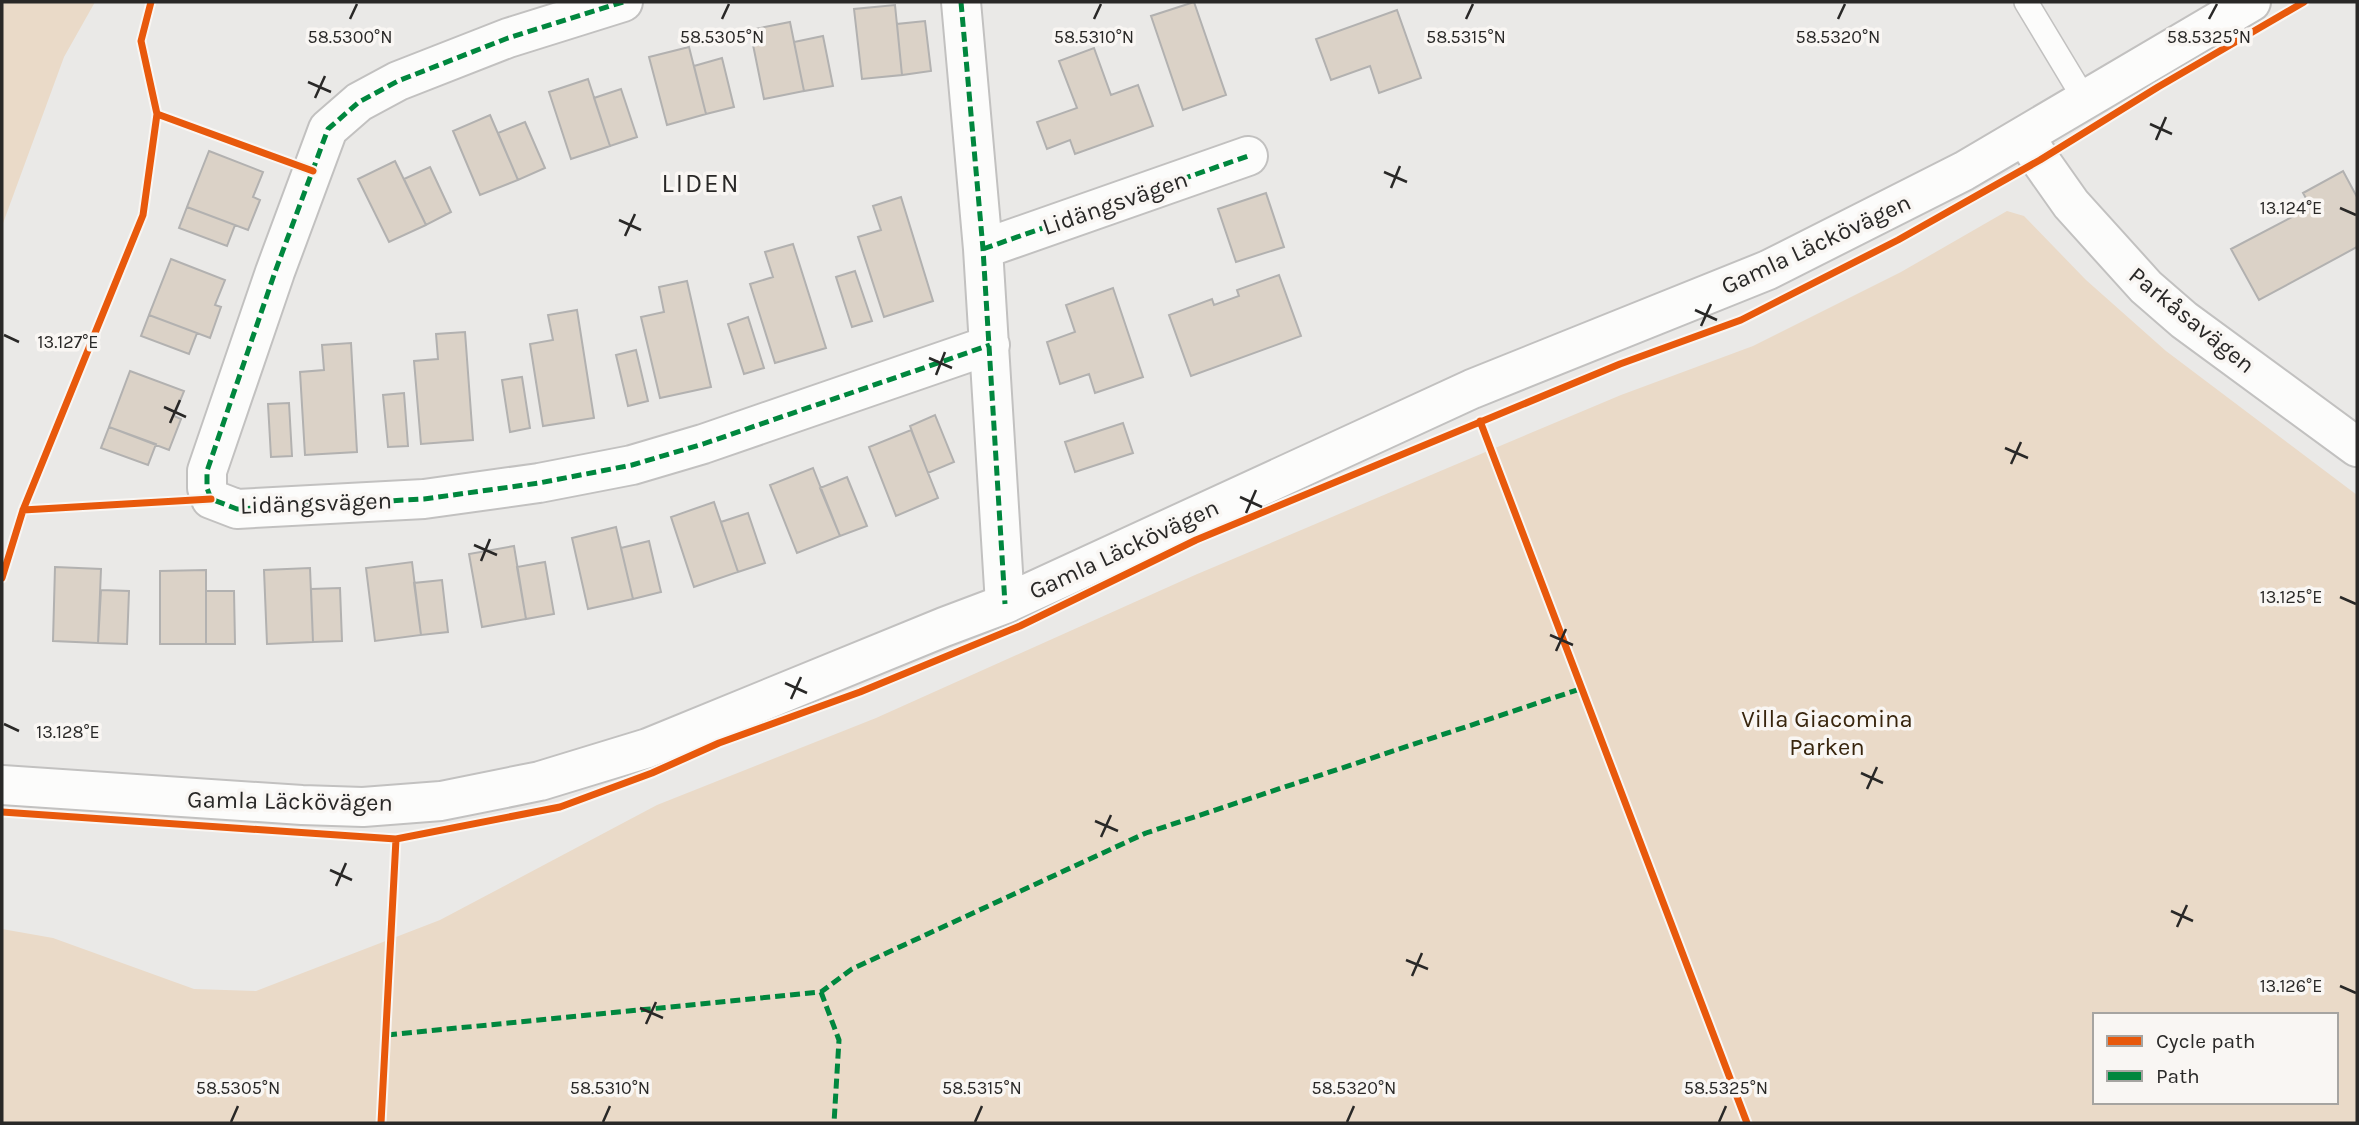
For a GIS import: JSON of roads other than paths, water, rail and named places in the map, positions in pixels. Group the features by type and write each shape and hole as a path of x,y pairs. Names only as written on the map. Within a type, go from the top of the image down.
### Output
{"street":[{"name":"Lidängsvägen","path":"623,2 508,38 398,81 359,102 328,129 275,272 207,471 207,488 211,499 237,509 424,499 539,483 632,465 703,444 990,345"},
{"path":"961,2 983,249 1005,604"},
{"name":"Gamla Läckövägen","path":"2,785 363,807 441,801 540,781 649,748 1005,604 1472,389 1768,270 1884,213 2025,136 2251,2"},
{"name":"Parkåsavägen","path":"2025,136 2071,204 2146,287 2185,320 2357,447"},
{"name":"Lidängsvägen","path":"983,249 1248,156"}],"lane":[{"path":"2026,2 2085,100"}],"district":[{"name":"LIDEN","path":"701,183"}],"park label":[{"name":"Villa Giacomina Parken","path":"1827,733"}]}
